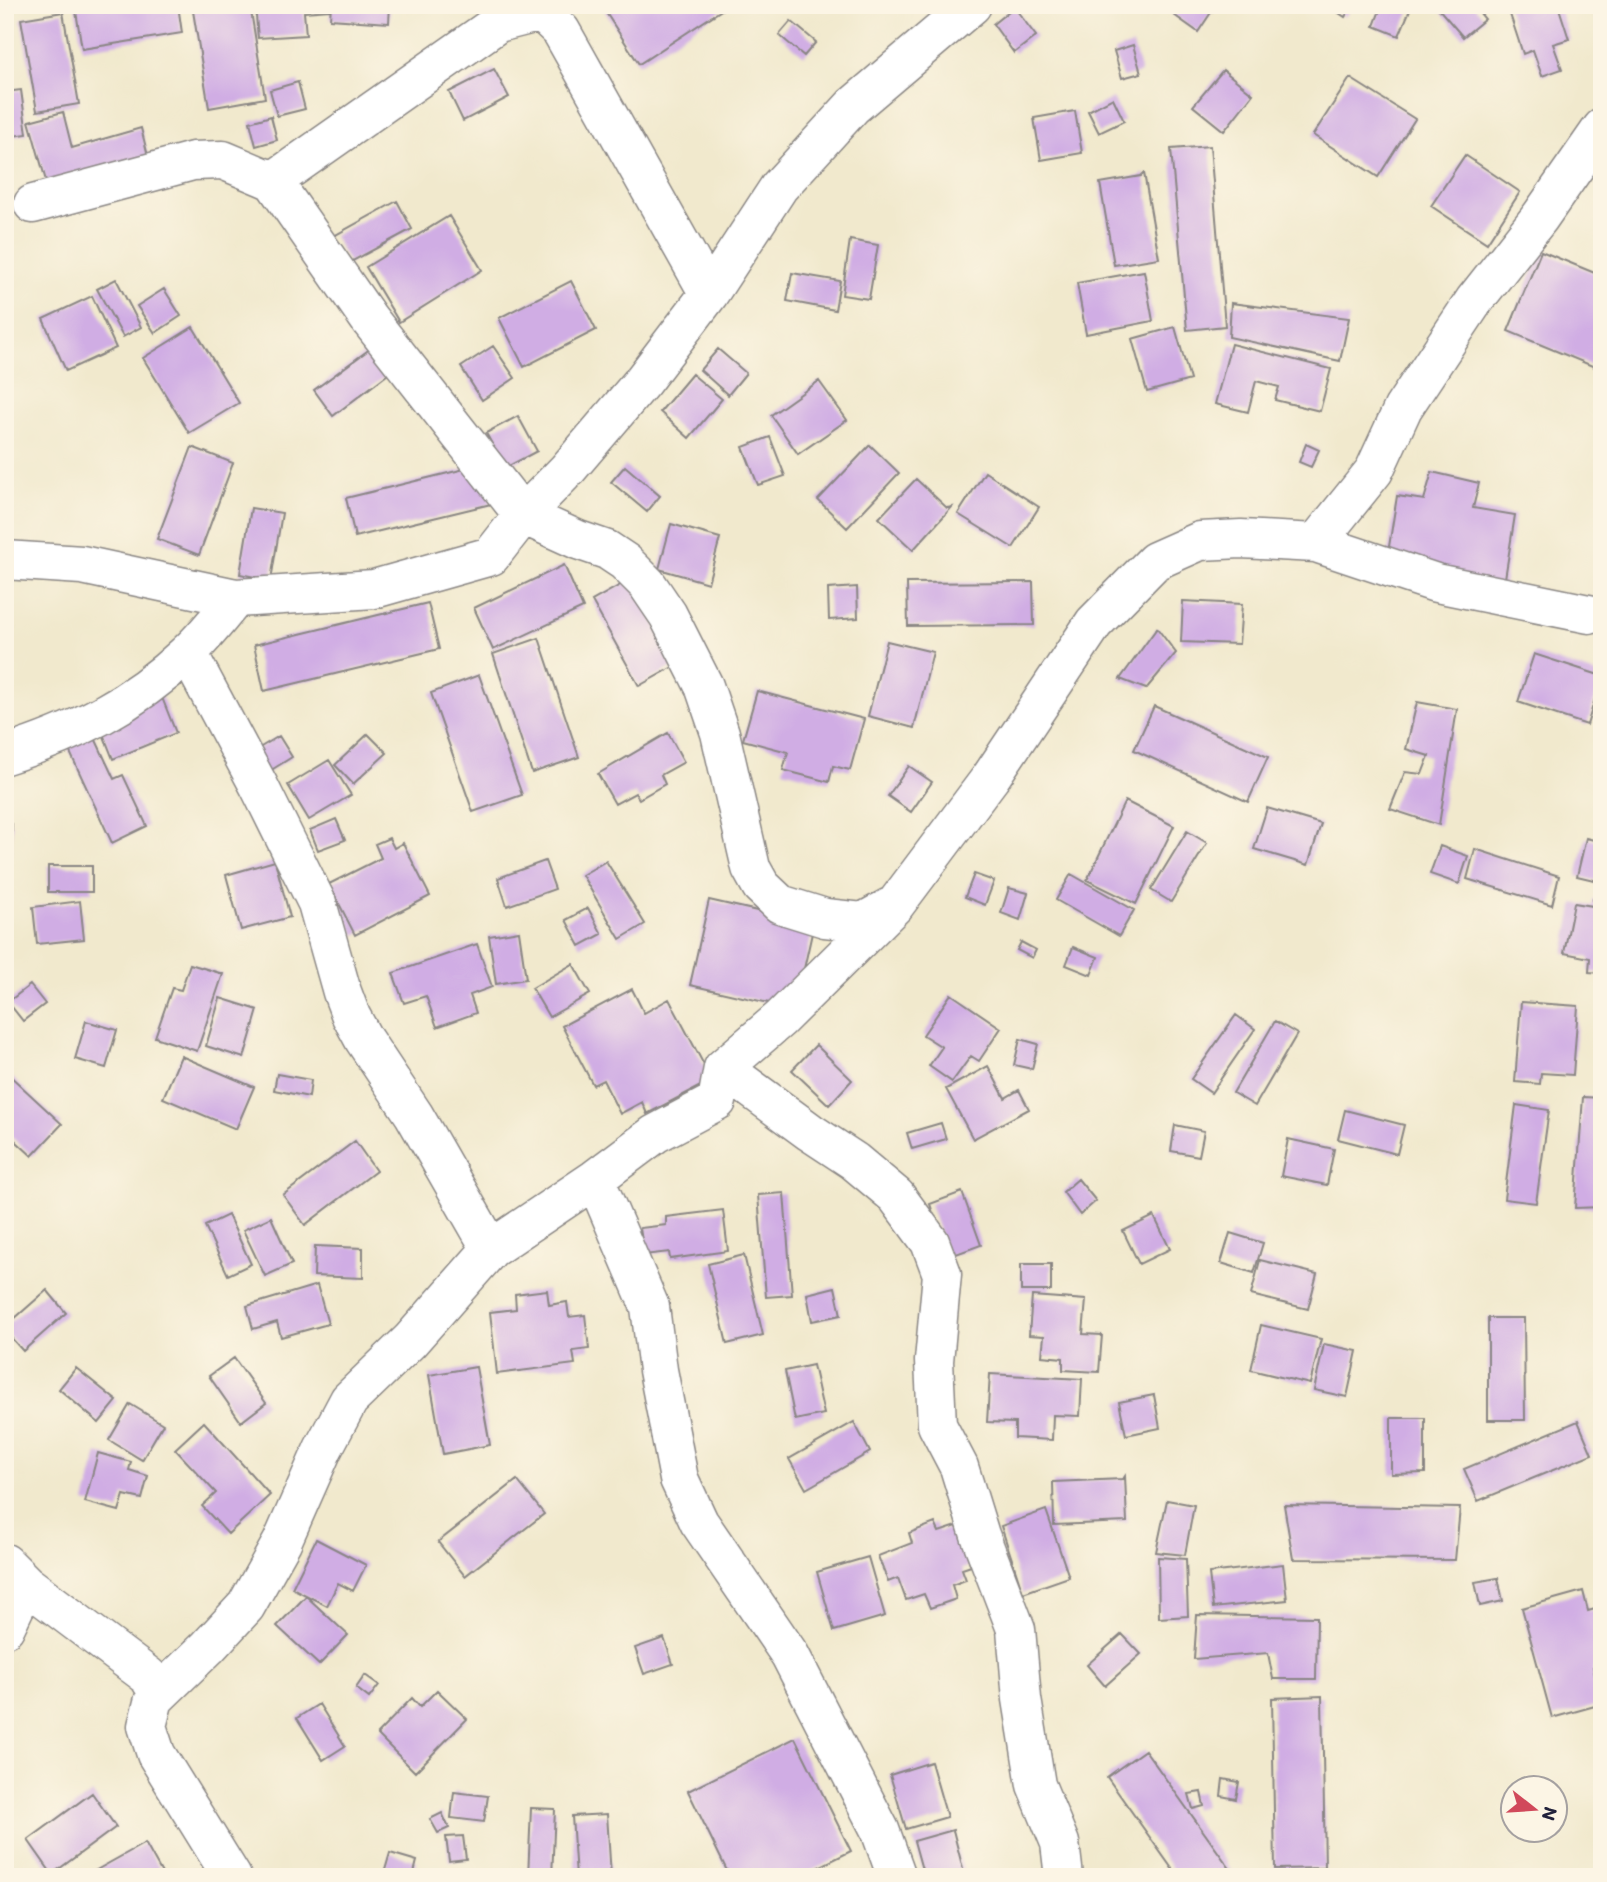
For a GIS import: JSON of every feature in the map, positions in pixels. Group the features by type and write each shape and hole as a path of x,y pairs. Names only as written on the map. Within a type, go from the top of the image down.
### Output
{"street":[{"path":"5,560 82,565 236,598 374,589 491,556 523,515 567,470 642,382 709,294 779,187 853,106 972,5"},
{"path":"273,181 498,23 541,12 561,31 709,294"},
{"path":"1316,543 1374,471 1403,408 1474,301 1540,216 1602,128"},
{"path":"33,204 193,161 223,160 273,181 369,319 523,515 579,541 607,550 625,562 647,584 668,615 704,686 720,733 751,868 761,886 780,904 825,918 863,922 895,905"},
{"path":"232,1877 156,1754 147,1726 154,1699 246,1606 282,1542 323,1449 349,1400 410,1341 491,1249 595,1180 655,1134 717,1101 723,1068 780,1019 895,905 991,777 1094,623 1155,561 1200,541 1241,539 1316,543 1436,583 1589,614"},
{"path":"5,755 50,741 131,700 188,653 236,598"},
{"path":"188,653 259,786 317,903 351,1016 414,1115 491,1249"},
{"path":"723,1068 854,1161 896,1196 930,1242 942,1274 934,1362 937,1424 959,1467 980,1535 1016,1629 1022,1699 1036,1785 1060,1843 1063,1877"},
{"path":"595,1180 650,1307 658,1370 679,1479 699,1522 790,1655 880,1830 897,1877"},
{"path":"5,1628 16,1574 148,1676 159,1694"}],"building":[{"path":"75,5 178,5 182,33 82,49"},
{"path":"192,5 250,5 265,98 209,108"},
{"path":"255,5 328,5 329,10 304,12 306,35 258,38"},
{"path":"331,5 390,5 389,23 330,19"},
{"path":"601,5 729,5 639,64"},
{"path":"1160,5 1216,5 1198,32"},
{"path":"1327,5 1352,5 1345,17"},
{"path":"1382,5 1412,5 1399,36 1374,26"},
{"path":"1441,5 1473,5 1485,19 1463,37 1438,8"},
{"path":"1507,5 1558,5 1569,39 1553,44 1562,69 1542,76 1533,50 1523,54"},
{"path":"1014,7 1036,36 1014,53 993,24"},
{"path":"63,12 79,104 37,111 21,19"},
{"path":"791,21 816,42 804,56 779,35"},
{"path":"1133,45 1141,73 1122,78 1114,51"},
{"path":"494,69 509,97 463,121 449,92"},
{"path":"1223,70 1253,94 1224,131 1193,106"},
{"path":"1350,78 1415,119 1378,177 1313,135"},
{"path":"298,82 305,109 277,116 270,90"},
{"path":"21,90 27,134 5,137 5,92"},
{"path":"1113,98 1124,121 1099,133 1088,111"},
{"path":"1075,111 1082,153 1041,160 1034,118"},
{"path":"63,112 72,148 141,128 149,160 48,188 29,121"},
{"path":"271,116 277,140 256,146 250,122"},
{"path":"1210,146 1225,326 1187,330 1171,149"},
{"path":"1465,155 1520,192 1487,243 1431,206"},
{"path":"1144,173 1159,258 1114,265 1100,183 1141,176"},
{"path":"397,201 412,229 349,263 334,236"},
{"path":"449,216 482,270 399,322 366,267"},
{"path":"850,240 878,245 869,299 842,295"},
{"path":"1541,251 1602,276 1602,370 1508,331"},
{"path":"1144,271 1153,321 1086,334 1077,283"},
{"path":"792,273 840,281 835,310 787,301"},
{"path":"116,279 141,327 123,337 97,289"},
{"path":"571,281 596,330 524,367 499,318"},
{"path":"164,289 181,316 155,333 137,306"},
{"path":"92,296 116,348 66,371 43,319"},
{"path":"1231,303 1349,318 1340,361 1229,337"},
{"path":"193,327 239,403 189,433 143,358"},
{"path":"1175,327 1190,380 1147,392 1132,339"},
{"path":"1231,344 1331,369 1320,411 1275,400 1279,387 1256,381 1248,412 1215,404"},
{"path":"374,346 392,371 333,416 314,390"},
{"path":"493,346 515,378 482,400 461,367"},
{"path":"718,349 746,373 728,395 700,370"},
{"path":"692,374 722,399 689,438 660,412"},
{"path":"819,381 847,420 798,454 771,415"},
{"path":"518,416 537,451 505,468 486,433"},
{"path":"770,437 785,476 758,485 743,447"},
{"path":"1306,444 1319,450 1311,467 1299,462"},
{"path":"870,445 899,473 847,528 818,500"},
{"path":"192,447 233,463 199,555 157,539"},
{"path":"481,465 491,504 355,537 346,498"},
{"path":"625,466 660,496 647,512 611,482"},
{"path":"985,472 1039,507 1013,548 958,514"},
{"path":"1432,472 1479,483 1473,508 1515,515 1503,591 1385,572 1397,496 1424,500"},
{"path":"916,479 947,508 952,507 913,550 879,518"},
{"path":"251,508 282,513 271,580 240,574"},
{"path":"671,524 720,538 708,583 659,569"},
{"path":"564,565 583,608 493,650 474,608"},
{"path":"631,579 678,664 639,686 592,601"},
{"path":"1033,582 1034,625 908,626 907,583"},
{"path":"857,587 858,618 829,620 828,589"},
{"path":"1183,601 1242,604 1239,644 1181,642"},
{"path":"428,603 439,649 264,691 254,645"},
{"path":"1157,628 1176,653 1146,689 1120,679"},
{"path":"539,638 579,757 532,773 493,654"},
{"path":"887,641 933,652 914,728 868,716"},
{"path":"1534,654 1602,676 1587,725 1518,702"},
{"path":"479,675 522,795 473,812 431,693"},
{"path":"757,691 864,719 850,770 833,766 829,782 783,770 788,752 743,740"},
{"path":"161,695 176,733 113,759 98,721"},
{"path":"1417,702 1457,709 1439,825 1390,809 1405,772 1422,774 1429,756 1406,749"},
{"path":"1154,706 1268,757 1248,802 1134,750"},
{"path":"89,725 114,779 123,775 147,826 112,843 63,737"},
{"path":"668,733 684,762 661,775 665,784 639,799 635,793 615,804 598,774"},
{"path":"368,734 387,753 353,784 335,765"},
{"path":"279,736 292,757 265,774 251,753"},
{"path":"329,760 351,795 309,820 288,785"},
{"path":"909,766 932,782 911,812 888,796"},
{"path":"1125,801 1174,826 1136,904 1087,880"},
{"path":"1267,808 1321,824 1308,865 1254,849"},
{"path":"336,819 345,840 318,850 310,830"},
{"path":"5,824 12,824 11,854 5,853"},
{"path":"1187,831 1207,843 1171,902 1151,890"},
{"path":"389,838 394,848 403,843 430,896 355,935 329,884 381,858 375,844"},
{"path":"1586,838 1602,842 1602,882 1577,876"},
{"path":"1440,846 1468,856 1459,884 1430,874"},
{"path":"1475,849 1559,876 1552,905 1467,879"},
{"path":"275,861 290,917 241,930 226,875"},
{"path":"545,861 555,889 507,906 498,878"},
{"path":"606,861 645,924 620,939 582,875"},
{"path":"48,866 92,866 92,892 48,892"},
{"path":"974,874 994,881 985,905 965,897"},
{"path":"1071,874 1134,910 1119,936 1056,900"},
{"path":"1009,888 1028,893 1020,920 1001,913"},
{"path":"1599,890 1602,890 1602,973 1589,972 1590,958 1564,953 1574,903 1593,906 1593,899 1598,899"},
{"path":"709,900 814,924 795,1009 690,985"},
{"path":"80,901 84,939 37,944 33,907"},
{"path":"588,908 602,934 580,946 566,920"},
{"path":"519,931 526,979 496,984 489,936"},
{"path":"1021,942 1036,950 1032,958 1017,950"},
{"path":"477,944 492,987 470,995 476,1013 437,1027 426,996 404,1003 393,973"},
{"path":"1073,947 1098,957 1091,975 1066,965"},
{"path":"190,964 223,974 197,1051 155,1037 172,988 181,990"},
{"path":"573,964 590,994 549,1017 532,988"},
{"path":"30,985 45,1004 23,1021 8,1002"},
{"path":"632,989 644,1013 669,999 712,1080 647,1114 642,1102 620,1114 603,1080 593,1085 562,1026"},
{"path":"951,994 1001,1028 979,1061 971,1056 952,1082 929,1066 942,1047 923,1035"},
{"path":"220,998 258,1010 244,1058 206,1046"},
{"path":"1521,1002 1578,1006 1573,1075 1541,1073 1540,1084 1515,1082"},
{"path":"1236,1015 1255,1029 1211,1093 1191,1079"},
{"path":"86,1021 117,1030 106,1068 75,1059"},
{"path":"1275,1021 1297,1034 1255,1106 1233,1093"},
{"path":"1020,1039 1038,1044 1032,1069 1014,1065"},
{"path":"816,1045 852,1080 829,1105 792,1070"},
{"path":"181,1056 254,1087 236,1129 163,1098"},
{"path":"988,1066 1005,1098 1019,1090 1029,1109 973,1139 946,1089"},
{"path":"7,1073 62,1124 32,1156 5,1131"},
{"path":"277,1074 311,1080 309,1097 274,1090"},
{"path":"1583,1097 1602,1098 1602,1207 1575,1208"},
{"path":"1516,1105 1549,1110 1536,1203 1504,1199"},
{"path":"1345,1110 1404,1125 1397,1154 1338,1139"},
{"path":"941,1123 946,1139 912,1149 907,1133"},
{"path":"1175,1125 1204,1131 1199,1156 1171,1151"},
{"path":"1288,1139 1334,1149 1327,1185 1281,1176"},
{"path":"355,1141 376,1171 305,1225 283,1195"},
{"path":"1078,1179 1096,1201 1080,1215 1063,1192"},
{"path":"962,1192 981,1245 948,1257 930,1204"},
{"path":"784,1193 792,1295 766,1297 758,1195"},
{"path":"723,1210 728,1251 670,1259 669,1252 644,1255 640,1228 666,1225 666,1217"},
{"path":"228,1215 251,1264 228,1275 205,1226"},
{"path":"1154,1216 1170,1249 1139,1264 1123,1231"},
{"path":"271,1217 292,1264 265,1276 243,1230"},
{"path":"1230,1233 1263,1243 1254,1273 1221,1263"},
{"path":"315,1246 363,1248 363,1278 314,1276"},
{"path":"744,1255 763,1335 727,1344 708,1264"},
{"path":"1260,1260 1317,1274 1308,1309 1251,1295"},
{"path":"1021,1264 1051,1264 1051,1291 1021,1291"},
{"path":"317,1285 328,1324 281,1337 277,1322 253,1329 247,1306"},
{"path":"835,1287 841,1315 812,1321 807,1294"},
{"path":"47,1290 66,1313 23,1351 5,1331 5,1327"},
{"path":"547,1290 549,1305 567,1302 569,1317 585,1315 589,1349 573,1351 575,1364 497,1374 490,1312 516,1309 515,1294"},
{"path":"1032,1296 1086,1300 1083,1334 1102,1335 1099,1372 1063,1370 1063,1358 1042,1356 1044,1336 1029,1335"},
{"path":"1488,1318 1524,1318 1525,1420 1488,1420"},
{"path":"1261,1325 1321,1339 1310,1384 1251,1370"},
{"path":"1324,1344 1357,1351 1347,1397 1314,1390"},
{"path":"234,1358 266,1403 241,1422 209,1376"},
{"path":"813,1365 824,1414 795,1420 785,1371"},
{"path":"476,1367 490,1445 443,1454 429,1375"},
{"path":"76,1368 117,1401 99,1423 59,1389"},
{"path":"990,1374 1082,1379 1080,1416 1053,1415 1052,1440 1015,1438 1015,1423 987,1422"},
{"path":"1154,1395 1160,1428 1126,1435 1119,1402"},
{"path":"130,1404 163,1424 142,1460 109,1440"},
{"path":"1391,1418 1425,1418 1425,1473 1391,1474"},
{"path":"1578,1421 1592,1454 1478,1501 1464,1469"},
{"path":"204,1422 270,1495 228,1534 202,1506 216,1493 175,1449"},
{"path":"854,1422 870,1452 806,1489 789,1459"},
{"path":"98,1453 131,1462 129,1470 148,1476 142,1499 124,1495 119,1511 85,1502"},
{"path":"1125,1476 1127,1522 1054,1525 1053,1482 1123,1479"},
{"path":"517,1480 544,1514 465,1576 438,1542"},
{"path":"1167,1500 1194,1505 1185,1555 1156,1552"},
{"path":"1284,1505 1460,1508 1455,1560 1293,1559"},
{"path":"1046,1510 1069,1577 1023,1593 1001,1526"},
{"path":"935,1523 939,1532 957,1526 971,1566 962,1569 966,1580 952,1585 956,1599 930,1608 924,1594 906,1600 898,1578 888,1582 878,1556 912,1543 909,1533"},
{"path":"316,1539 366,1565 353,1591 338,1583 327,1606 292,1588"},
{"path":"868,1557 885,1616 834,1631 817,1572"},
{"path":"1158,1557 1186,1559 1188,1616 1159,1618"},
{"path":"1283,1564 1287,1600 1213,1608 1209,1573"},
{"path":"1498,1578 1503,1601 1480,1606 1475,1582"},
{"path":"1583,1591 1588,1611 1602,1607 1602,1665 1593,1667 1602,1704 1552,1718 1522,1608"},
{"path":"306,1596 348,1635 319,1665 277,1626"},
{"path":"1197,1615 1317,1617 1316,1679 1273,1679 1268,1653 1194,1659"},
{"path":"1122,1634 1141,1654 1105,1686 1087,1665"},
{"path":"664,1638 673,1664 644,1674 635,1648"},
{"path":"365,1675 379,1685 369,1698 356,1688"},
{"path":"437,1690 467,1719 415,1772 377,1734 412,1698 420,1707"},
{"path":"1322,1696 1325,1868 1275,1869 1272,1698"},
{"path":"319,1704 345,1746 323,1760 297,1718"},
{"path":"795,1738 851,1851 799,1877 730,1877 688,1791"},
{"path":"1145,1750 1236,1877 1178,1877 1107,1777"},
{"path":"931,1762 947,1817 906,1829 890,1775"},
{"path":"1223,1779 1239,1782 1236,1799 1221,1796"},
{"path":"454,1792 488,1796 484,1822 451,1818"},
{"path":"1201,1792 1204,1806 1193,1809 1189,1794"},
{"path":"92,1793 116,1827 52,1874 28,1840"},
{"path":"531,1808 555,1809 552,1877 528,1877"},
{"path":"442,1813 449,1828 438,1833 430,1819"},
{"path":"607,1814 611,1877 576,1877 572,1816"},
{"path":"953,1830 965,1877 924,1877 914,1841"},
{"path":"463,1836 466,1859 449,1861 446,1837"},
{"path":"145,1843 164,1877 84,1877"},
{"path":"390,1853 417,1861 413,1877 383,1877"}]}
